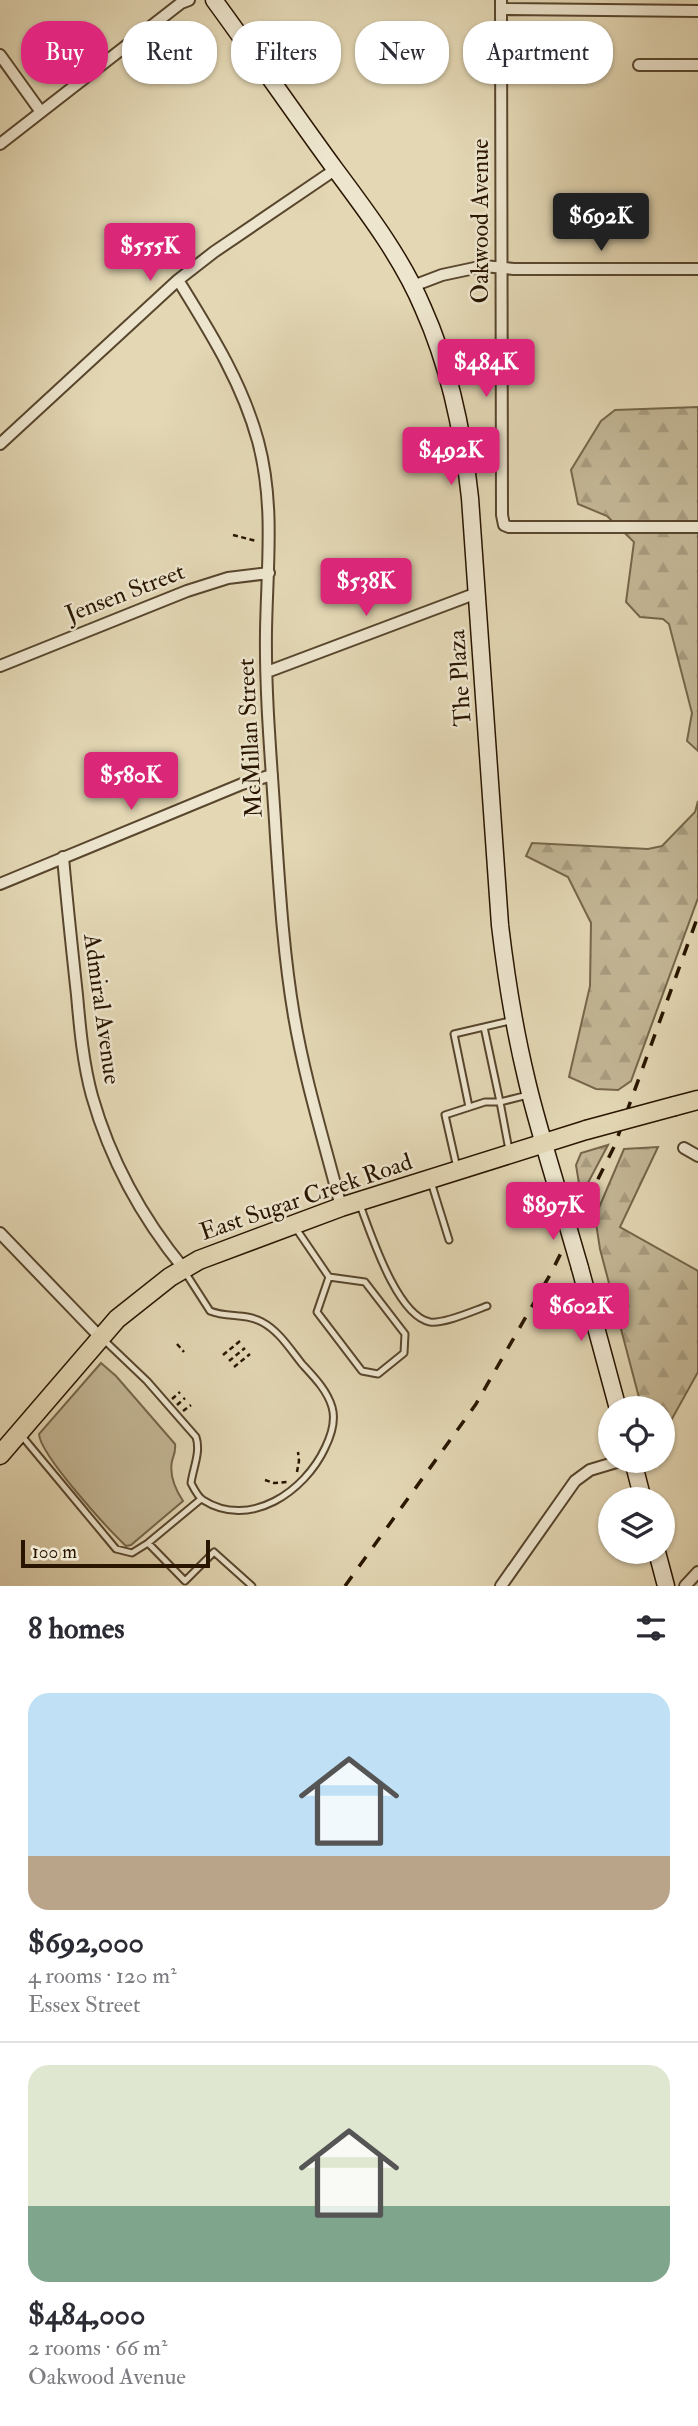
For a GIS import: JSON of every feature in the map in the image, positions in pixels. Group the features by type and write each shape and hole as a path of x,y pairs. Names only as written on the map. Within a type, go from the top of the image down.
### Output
{"main road":[{"name":"The Plaza","path":"214,0 360,201 413,286 448,376 464,444 477,593 499,925 513,1021 614,1396"},
{"name":"East Sugar Creek Road","path":"0,1455 117,1319 154,1289 199,1260 350,1204 545,1142 698,1100"},
{"path":"660,1564 666,1586"}],"street":[{"path":"0,144 181,3 189,0"},
{"path":"501,4 698,11"},
{"name":"Oakwood Avenue","path":"501,4 504,525 698,527"},
{"path":"0,55 41,112"},
{"path":"639,65 698,65"},
{"path":"0,444 178,280 214,252 336,169"},
{"path":"413,286 442,275 478,267 698,269"},
{"name":"McMillan Street","path":"178,280 225,359 252,421 267,482 270,541 267,672 282,916 295,1018 311,1096 350,1204"},
{"name":"Jensen Street","path":"0,666 187,591 228,578 269,573"},
{"path":"267,672 477,593"},
{"path":"0,884 242,784 272,775"},
{"name":"Admiral Avenue","path":"63,857 82,1041 92,1096 109,1144 133,1195 154,1230 184,1269"},
{"path":"684,1148 698,1156"},
{"path":"0,1233 100,1337"},
{"path":"500,1586 575,1481 598,1468"},
{"path":"685,1586 698,1572"}],"lane":[{"path":"468,1107 454,1034 513,1021"},
{"path":"484,1027 510,1153"},
{"path":"457,1171 445,1115 485,1102 500,1102 531,1094"},
{"path":"430,1179 449,1240"},
{"path":"350,1204 394,1285 410,1310 420,1319 433,1323 487,1306"},
{"path":"293,1224 328,1277 365,1282 405,1334 404,1353 378,1374 362,1371 317,1312 328,1277"},
{"path":"100,1337 147,1381 196,1437 199,1448 193,1464 191,1483 201,1499 237,1511 262,1507 288,1495 307,1477 332,1434 333,1410 327,1393 273,1329 250,1317 210,1311 184,1269"},
{"path":"18,1431 116,1549 132,1553 201,1499"},
{"path":"148,1543 185,1581 214,1552 252,1586"}],"path":[{"path":"233,535 253,541 270,541"},
{"path":"223,1355 240,1341"},
{"path":"177,1344 184,1352"},
{"path":"229,1361 246,1348"},
{"path":"234,1367 250,1354"},
{"path":"265,1480 274,1485 292,1478 302,1461 298,1452"}],"green space":[{"path":"698,407 698,751 687,741 692,713 669,624 663,619 640,617 626,602 634,542 607,516 578,504 571,470 601,421 615,410"},
{"path":"698,801 698,898 631,1081 618,1090 596,1089 569,1077 590,986 591,923 568,877 526,856 532,843 648,849 662,846 695,812"},
{"path":"608,1145 581,1196 576,1165 581,1153"},
{"path":"658,1147 620,1227 698,1271 698,1372 675,1413 675,1396 639,1396 600,1249 595,1217 624,1149"},
{"path":"101,1363 116,1376 175,1444 172,1477 183,1501 131,1545 126,1546 62,1474 50,1458 39,1434"}],"railway":[{"path":"345,1586 476,1404 551,1273 614,1147 698,916"}]}
